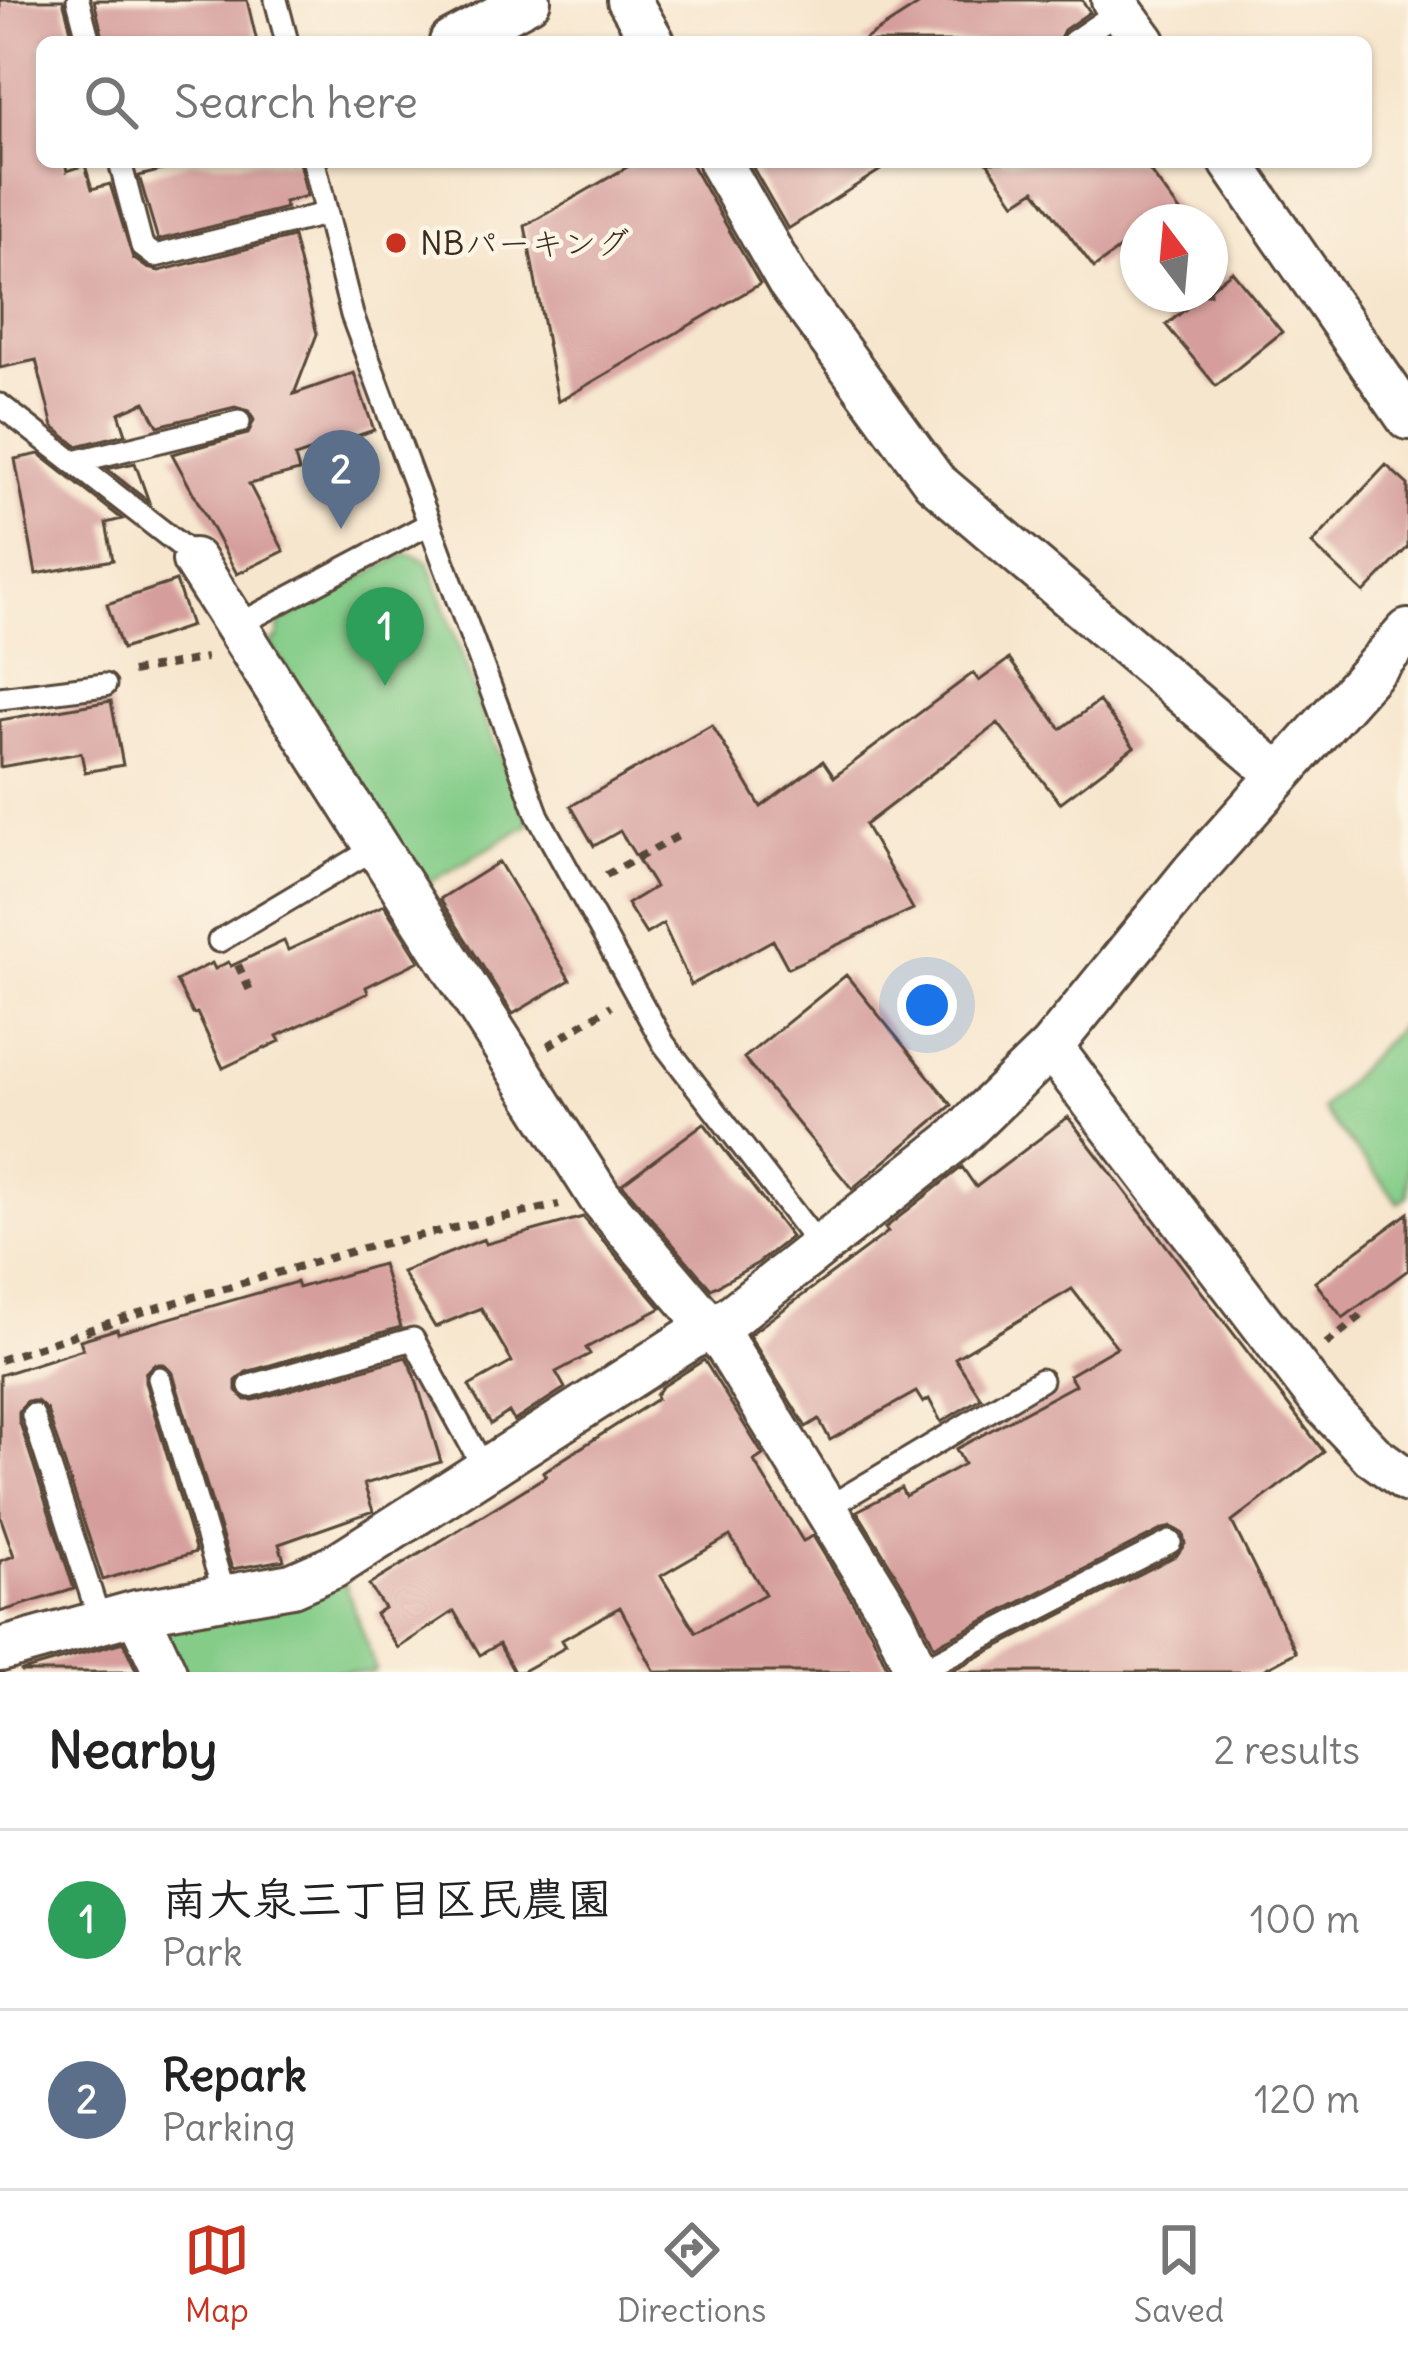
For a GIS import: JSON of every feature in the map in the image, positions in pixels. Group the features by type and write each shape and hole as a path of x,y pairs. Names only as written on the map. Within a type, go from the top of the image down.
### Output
{"street":[{"path":"462,36 529,0"},
{"path":"629,0 650,36"},
{"path":"724,168 788,281 934,481 1278,774"},
{"path":"1235,168 1408,418"},
{"path":"194,560 599,1196 727,1347 895,1620 911,1671"},
{"path":"0,1650 119,1616 292,1586 333,1567 731,1317 955,1140 1051,1046 1278,774 1408,631"},
{"path":"1051,1046 1322,1402 1372,1456 1408,1481"},
{"path":"119,1616 165,1672"}],"lane":[{"path":"79,0 88,36"},
{"path":"276,0 285,36"},
{"path":"1086,36 1126,17"},
{"path":"122,168 142,246 155,256 325,214"},
{"path":"315,168 352,314 538,816 664,1044 820,1246"},
{"path":"0,405 194,560"},
{"path":"74,462 239,422"},
{"path":"243,638 427,525"},
{"path":"0,698 105,685"},
{"path":"219,941 377,847"},
{"path":"250,1385 413,1339 485,1470"},
{"path":"160,1378 225,1596"},
{"path":"827,1508 1041,1380"},
{"path":"33,1415 119,1616"},
{"path":"911,1671 1170,1542"}],"path":[{"path":"105,685 117,675 243,638"},
{"path":"579,890 680,835"},
{"path":"516,1066 634,992"},
{"path":"0,1360 139,1313 363,1248 599,1196"}],"green space":[{"path":"407,553 428,561 488,728 530,824 422,887 270,643 278,638 280,622"},
{"path":"1408,1017 1408,1196 1399,1203 1322,1109"},
{"path":"345,1583 376,1670 371,1672 180,1672 161,1625"}],"building":[{"path":"0,0 63,0 72,36 36,36 36,168 86,168 92,189 110,184 133,258 147,268 159,271 293,237 317,334 294,394 354,373 374,430 295,457 299,471 249,484 284,551 237,574 172,454 248,434 254,420 249,411 235,407 158,426 145,402 119,413 126,434 77,446 53,427 36,360 0,368"},
{"path":"94,0 247,0 256,36 103,36"},
{"path":"926,0 1082,0 1090,12 1061,36 870,36"},
{"path":"170,168 300,168 307,196 284,202 286,208 158,240 139,176"},
{"path":"626,168 693,168 760,284 558,402 525,226"},
{"path":"753,168 884,168 788,229"},
{"path":"991,168 1148,168 1174,204 1120,204 1120,248 1094,268 1035,190 1015,203"},
{"path":"1232,271 1282,332 1216,386 1166,325 1182,312 1228,312 1228,274"},
{"path":"39,454 122,519 106,523 113,560 36,574 15,459"},
{"path":"135,463 149,502 107,469"},
{"path":"1386,465 1408,485 1408,547 1364,593 1312,544"},
{"path":"176,581 191,626 122,649 107,604"},
{"path":"1009,659 1061,729 1099,701 1134,747 1060,803 998,723 865,825 913,909 788,968 773,940 691,985 663,924 646,934 627,904 655,887 620,831 594,846 571,806 712,725 761,807 823,761 834,777 973,673 979,681"},
{"path":"111,701 123,765 85,772 81,753 0,767 0,720"},
{"path":"499,862 570,980 513,1014 440,899"},
{"path":"384,905 419,961 366,987 368,993 277,1036 280,1041 223,1068 176,981 212,963 215,969 228,962 231,966 284,941 288,950"},
{"path":"846,975 952,1105 852,1189 744,1058"},
{"path":"1068,1117 1324,1452 1232,1522 1296,1652 1259,1672 949,1672 1177,1555 1185,1544 1183,1534 1172,1527 1163,1529 934,1646 916,1607 857,1511 901,1488 905,1496 964,1464 956,1449 1075,1385 1069,1375 1117,1347 1072,1289 955,1358 981,1398 941,1422 929,1399 923,1403 916,1392 830,1440 819,1419 806,1427 749,1335 888,1232 885,1228 962,1167 976,1187"},
{"path":"704,1123 791,1237 758,1263 711,1289 622,1184"},
{"path":"1408,1213 1408,1270 1343,1318 1315,1282"},
{"path":"583,1217 661,1308 586,1348 590,1354 556,1372 565,1388 514,1421 509,1412 491,1424 469,1386 512,1362 481,1308 435,1327 402,1272 484,1239 486,1244"},
{"path":"382,1264 401,1327 246,1372 236,1381 236,1391 245,1400 254,1400 406,1357 441,1462 364,1484 373,1511 279,1544 284,1560 232,1569 173,1374 164,1364 154,1364 145,1373 145,1382 196,1552 103,1580 47,1410 37,1401 27,1401 19,1420 74,1589 0,1612 0,1561 14,1556 0,1516 0,1375 83,1349 80,1340 117,1329 118,1333 296,1282 298,1288"},
{"path":"704,1360 763,1455 754,1461 803,1541 813,1536 871,1632 889,1672 655,1672 620,1607 562,1640 566,1647 521,1672 514,1672 499,1644 480,1655 454,1611 398,1648 375,1614 384,1608 369,1585 546,1476 543,1472 657,1399 662,1387","holes":["730,1536 765,1594 696,1632 661,1576"]},
{"path":"123,1642 137,1672 20,1672 25,1670"}],"place":[{"name":"NBパーキング","path":"396,243"},
{"name":"Repark","path":"341,529"},
{"name":"南大泉三丁目区民農園","path":"385,686"}]}
